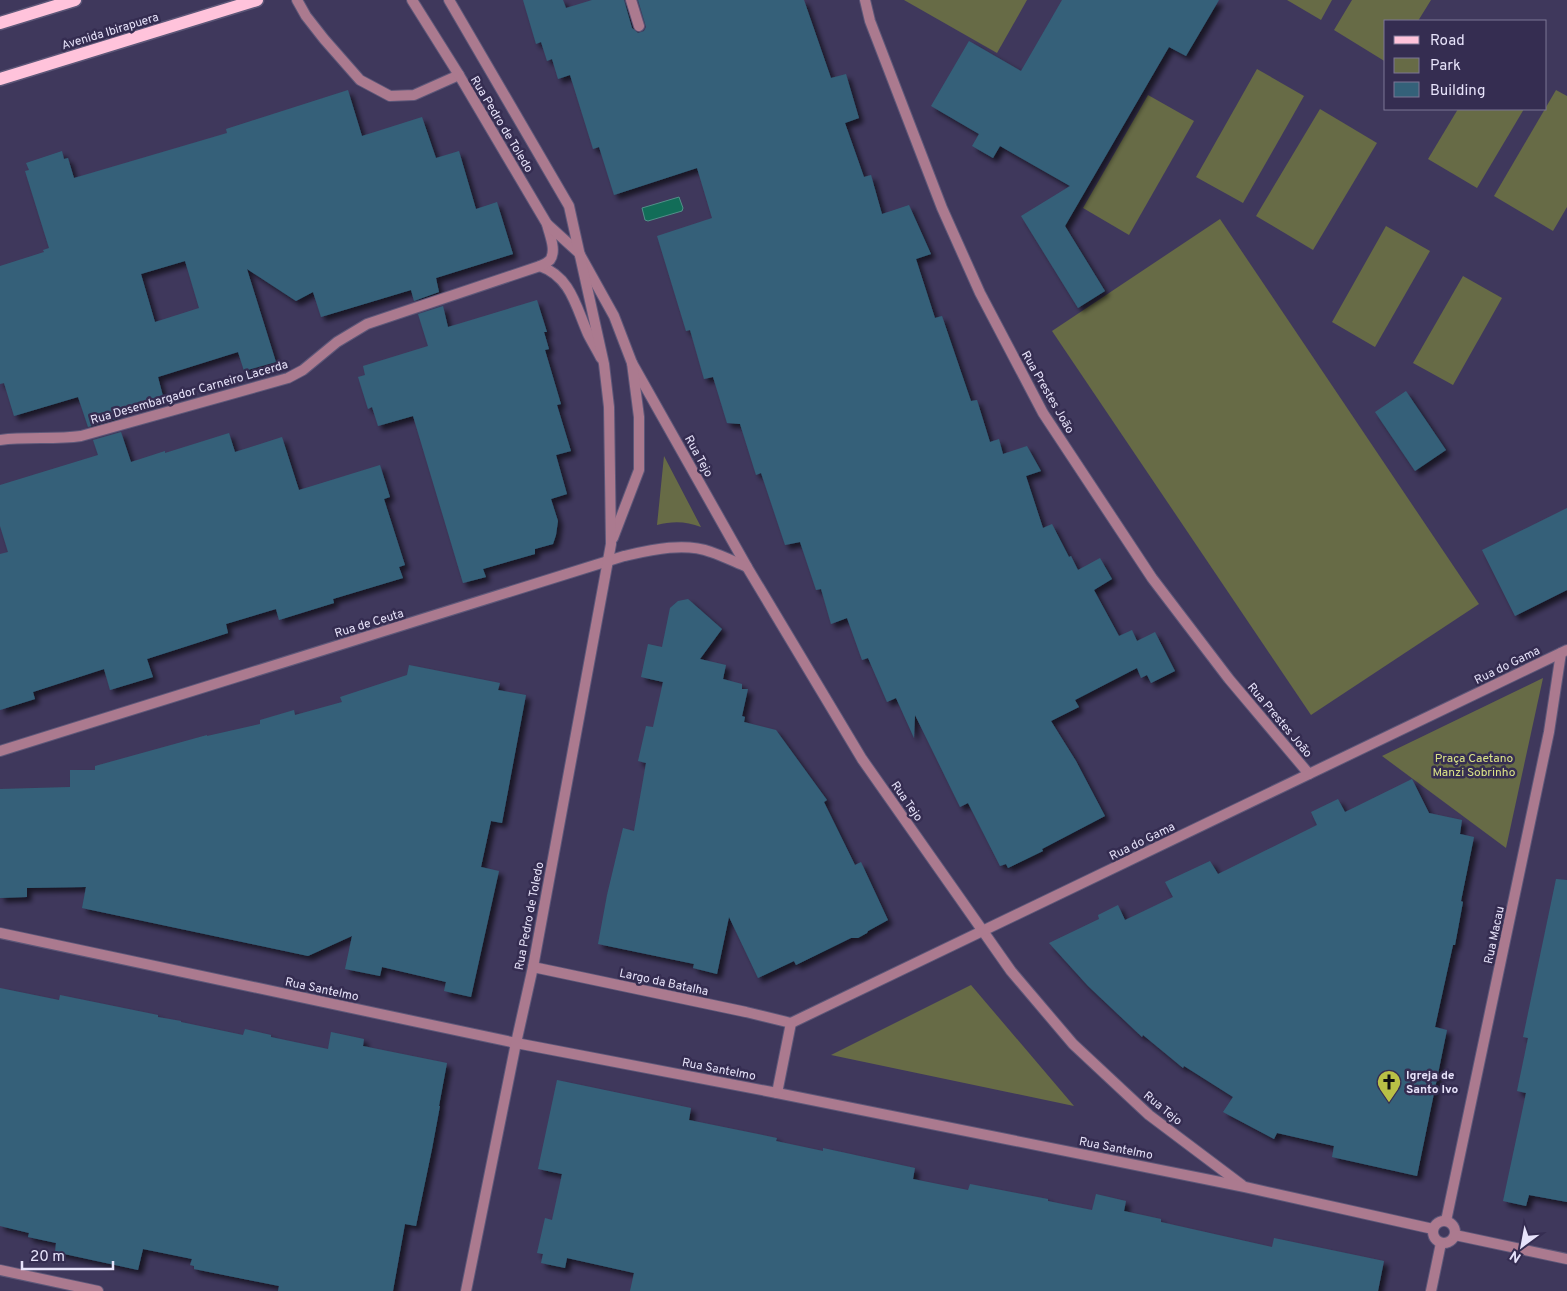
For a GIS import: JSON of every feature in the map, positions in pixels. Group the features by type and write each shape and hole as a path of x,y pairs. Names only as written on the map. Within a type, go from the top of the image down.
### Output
{"main road":[{"path":"0,23 47,4 75,0"},
{"name":"Avenida Ibirapuera","path":"0,79 257,0"}],"street":[{"path":"297,0 306,16 324,39 360,80 390,96 414,96 459,75"},
{"name":"Rua Pedro de Toledo","path":"412,0 459,75 547,224 580,253 614,316 632,363 639,416 639,470 611,544 533,967 466,1291"},
{"name":"Rua Pedro de Toledo","path":"449,0 569,206 604,364 609,407 611,544"},
{"path":"632,0 638,26"},
{"name":"Rua Prestes João","path":"865,0 870,21 942,208 980,293 1043,413 1152,578 1229,679 1309,774"},
{"path":"540,266 549,260 552,254 547,224"},
{"path":"540,266 548,269 568,287 604,364"},
{"name":"Rua Desembargador Carneiro Lacerda","path":"0,440 19,437 60,439 81,436 288,378 302,370 337,342 367,324 540,266"},
{"name":"Rua Tejo","path":"632,363 747,568 862,759 1011,971 1073,1044 1149,1115 1244,1187"},
{"name":"Rua de Ceuta","path":"0,751 608,561 650,550 683,548 709,551 747,568"},
{"name":"Rua do Gama","path":"791,1024 1564,651"},
{"name":"Rua Macau","path":"1446,1221 1549,732 1564,651"},
{"name":"Rua Santelmo","path":"0,933 516,1043 777,1093 1244,1187 1433,1229"},
{"name":"Largo da Batalha","path":"533,967 746,1012 791,1024"},
{"path":"777,1093 791,1024"},
{"path":"1440,1221 1446,1221 1454,1227 1455,1235 1450,1241 1441,1243 1434,1237 1433,1229 1440,1221"},
{"path":"1455,1235 1567,1259"},
{"path":"1431,1291 1441,1243"},
{"path":"0,1270 98,1291"}],"green space":[{"path":"904,0 1027,0 997,53"},
{"path":"1287,0 1332,0 1321,20"},
{"path":"1352,0 1431,0 1419,20 1384,20 1384,61 1334,30"},
{"path":"1257,69 1304,96 1243,203 1196,177"},
{"path":"1556,90 1567,96 1567,207 1553,231 1494,196 1544,110 1547,110 1547,105"},
{"path":"1148,95 1194,121 1129,235 1083,208"},
{"path":"1320,109 1377,143 1313,250 1256,216"},
{"path":"1457,110 1523,110 1477,188 1428,159"},
{"path":"1220,219 1479,604 1311,715 1052,331"},
{"path":"1386,226 1430,251 1375,347 1332,322"},
{"path":"1463,276 1502,298 1453,385 1413,363"},
{"path":"664,456 701,527 679,522 657,525"},
{"name":"Praça Caetano Manzi Sobrinho","path":"1543,678 1506,848 1382,756"},
{"path":"971,985 1074,1106 831,1055"}],"shaded area":[{"path":"679,197 683,208 682,211 648,221 645,220 642,208"}],"building":[{"path":"523,0 563,0 566,8 592,0 624,0 632,28 638,33 644,31 646,27 638,0 804,0 831,78 846,74 859,118 845,123 864,177 871,175 882,214 909,205 931,254 916,259 935,318 942,316 971,401 977,400 990,442 999,439 1003,454 1027,446 1041,471 1026,476 1043,528 1052,524 1078,570 1100,558 1112,579 1094,590 1119,636 1132,630 1137,641 1155,632 1175,671 1151,683 1147,675 1141,678 1137,668 1075,700 1079,707 1051,721 1076,761 1105,816 1042,849 1043,851 1008,868 1006,864 1000,866 968,803 960,807 915,715 914,738 896,698 887,702 868,658 862,660 847,618 831,624 821,589 816,590 800,542 785,545 761,473 756,475 740,424 727,423 713,377 704,379 690,330 686,331 657,236 712,218 697,168 614,195 599,147 593,149 570,75 558,79 552,59 547,61 541,42 536,44"},
{"path":"1062,0 1219,0 1186,56 1169,47 1065,226 1105,291 1078,308 1021,216 1070,186 1000,146 993,158 972,146 979,134 931,106 969,41 1021,71"},
{"path":"348,90 362,136 422,117 436,158 459,151 476,209 497,202 513,254 436,278 439,292 414,301 411,290 321,317 313,292 296,301 247,269 276,362 244,371 238,352 158,377 163,396 113,411 116,419 88,427 78,397 14,416 4,383 0,384 0,266 44,252 43,250 49,248 25,171 29,170 26,163 62,151 64,159 68,158 74,178 227,133 226,129","holes":["185,261 199,308 155,322 141,274"]},
{"path":"537,300 547,332 544,332 549,349 545,350 561,404 557,405 571,451 556,455 567,494 551,499 558,521 553,544 535,549 535,554 483,569 486,577 463,583 413,416 378,426 372,407 368,409 358,377 365,375 363,366 428,346 418,314 443,306 448,327"},
{"path":"1406,391 1446,450 1415,471 1375,412"},
{"path":"121,432 131,462 229,433 235,452 282,437 299,490 380,465 390,497 384,499 405,565 399,567 403,578 333,599 334,603 279,620 276,609 226,624 228,633 147,659 153,677 110,690 104,669 33,692 35,699 0,710 0,554 8,552 0,526 0,485 98,455 93,440"},
{"path":"1567,508 1567,590 1515,616 1482,550"},
{"path":"688,599 722,629 700,659 726,665 723,679 742,684 742,689 748,689 742,716 745,717 744,722 776,730 827,800 824,802 855,865 861,862 888,920 858,938 851,938 796,965 794,961 758,978 729,917 717,974 693,968 694,964 598,944 607,895 623,828 634,831 646,763 638,761 646,726 653,727 663,682 641,677 648,644 662,647 670,608 678,601"},
{"path":"409,665 500,683 498,690 526,695 502,823 491,821 481,867 499,871 471,997 444,991 446,982 382,967 380,976 345,969 352,936 308,956 82,908 86,887 27,888 27,897 0,898 0,789 70,787 70,770 95,770 95,766 207,735 260,724 260,720 294,710 295,715 342,702 340,697 407,675"},
{"path":"1412,779 1429,813 1462,820 1460,834 1474,837 1461,901 1463,902 1455,945 1453,945 1435,1027 1447,1030 1417,1176 1332,1157 1334,1146 1277,1133 1274,1139 1223,1112 1233,1097 1184,1066 1183,1068 1143,1035 1142,1037 1088,986 1049,943 1099,919 1098,915 1118,905 1125,920 1173,897 1165,882 1210,861 1218,874 1317,825 1311,812 1338,799 1345,812"},
{"path":"1556,879 1567,880 1567,1202 1529,1195 1526,1206 1503,1201 1526,1093 1517,1091 1528,1038 1523,1037"},
{"path":"0,988 59,1000 60,995 243,1035 245,1029 271,1035 271,1037 328,1049 331,1032 364,1039 363,1046 447,1063 416,1226 405,1224 393,1291 278,1291 279,1286 194,1269 194,1266 190,1265 192,1259 143,1249 138,1270 55,1252 56,1243 28,1237 29,1233 0,1226"},
{"path":"557,1080 691,1108 689,1120 777,1138 776,1141 823,1151 823,1148 915,1168 913,1179 968,1190 970,1184 1048,1199 1048,1201 1092,1210 1096,1194 1126,1201 1124,1211 1161,1219 1161,1222 1272,1247 1274,1238 1384,1261 1378,1291 630,1291 634,1273 567,1258 565,1268 541,1263 543,1254 537,1253 545,1218 552,1220 562,1174 538,1169"}],"place":[{"name":"Igreja de Santo Ivo","path":"1389,1103"}]}
